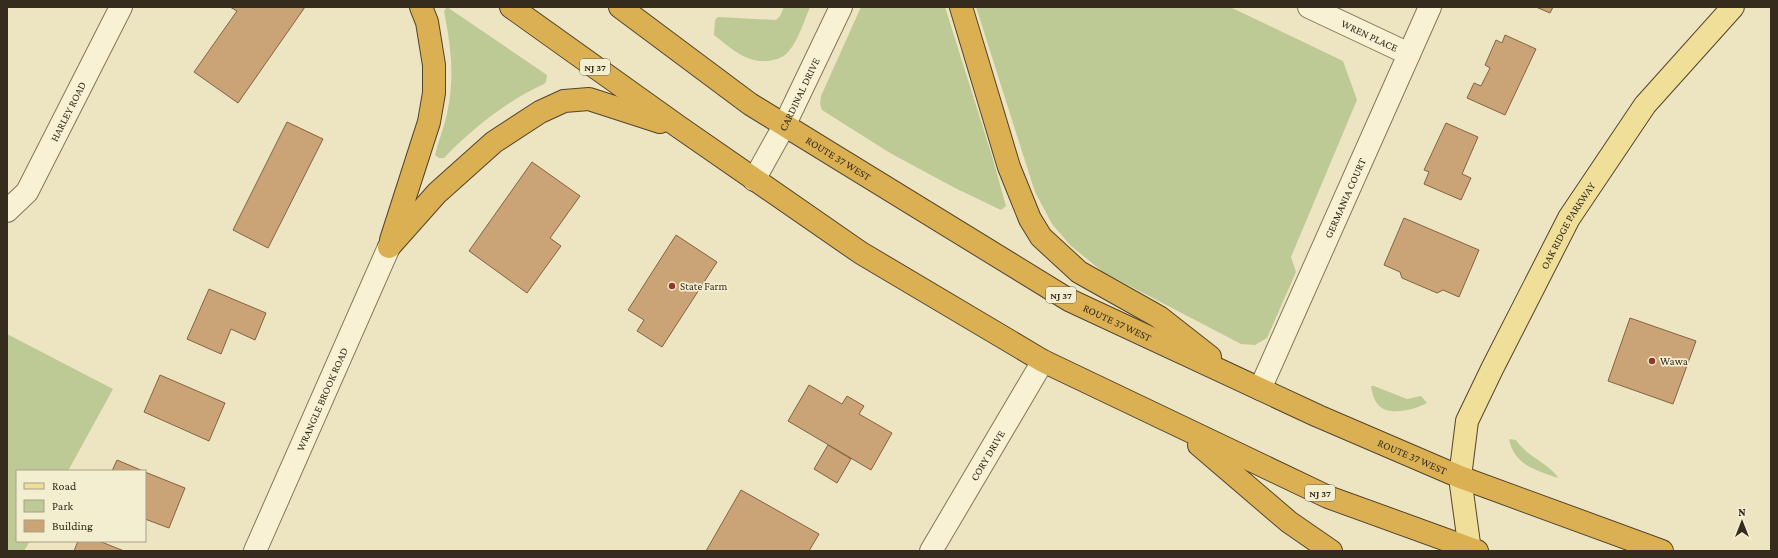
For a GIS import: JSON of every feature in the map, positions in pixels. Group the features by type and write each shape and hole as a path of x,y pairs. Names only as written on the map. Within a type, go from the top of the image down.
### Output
{"highway":[{"path":"389,247 429,122 434,93 434,65 427,22 421,7"},
{"name":"NJ 37","path":"511,7 754,180 860,253 1043,361 1328,497 1472,550"},
{"name":"ROUTE 37 WEST","path":"620,7 750,104 1068,300 1318,416 1460,477 1662,551"},
{"path":"960,7 1009,167 1030,219 1041,237 1079,272 1159,317 1239,380"},
{"path":"389,247 437,193 494,142 540,112 564,101 589,99 679,127"},
{"path":"1177,426 1289,522 1331,551"}],"main road":[{"name":"OAK RIDGE PARKWAY","path":"1472,550 1460,477 1467,421 1492,369 1569,218 1645,105 1733,9"}],"street":[{"name":"HARLEY ROAD","path":"7,211 27,192 121,7"},
{"name":"CARDINAL DRIVE","path":"754,180 784,126 841,7"},
{"name":"WREN PLACE","path":"1308,7 1409,54"},
{"name":"GERMANIA COURT","path":"1260,389 1430,7"},
{"name":"WRANGLE BROOK ROAD","path":"255,551 389,247"},
{"name":"CORY DRIVE","path":"932,551 1043,361"}],"green space":[{"path":"447,7 547,75 546,82 544,84 530,91 491,116 444,158 439,158 435,155 447,114 451,87 449,37 444,11"},
{"path":"784,7 810,7 796,41 787,53 780,58 756,61 734,51 714,35 715,20 718,17 776,20 780,16"},
{"path":"861,7 945,7 992,156 1006,206 1001,210 955,188 890,153 822,110 820,104 821,96"},
{"path":"976,7 1230,7 1343,61 1357,100 1291,257 1296,272 1267,338 1255,345 1241,344 1103,272 1071,246 1052,224 1035,192"},
{"path":"7,334 113,389 69,470 16,470 16,542 29,542 24,551 7,551"},
{"path":"1371,386 1407,399 1421,396 1427,403 1408,410 1386,410 1380,407 1376,402"},
{"path":"1509,439 1516,440 1526,451 1551,470 1558,478 1534,469 1521,461 1512,448"}],"building":[{"path":"230,7 305,7 238,103 194,72 237,11"},
{"path":"1536,7 1553,7 1550,13"},
{"path":"1505,35 1536,49 1505,115 1467,98 1474,83 1481,86 1490,68 1485,65 1496,40 1502,43"},
{"path":"287,122 323,139 268,248 233,230"},
{"path":"1446,123 1478,137 1462,174 1471,178 1461,200 1424,184 1429,172 1424,170"},
{"path":"532,162 580,196 550,238 561,246 527,293 469,251"},
{"path":"1404,218 1479,250 1459,297 1443,290 1437,293 1402,278 1400,272 1384,265"},
{"name":"State Farm","path":"676,235 717,262 662,347 637,331 644,320 628,310"},
{"path":"209,289 266,313 255,340 231,329 221,354 187,339"},
{"name":"Wawa","path":"1630,318 1696,341 1673,404 1608,381"},
{"path":"160,375 225,403 209,441 144,412"},
{"path":"809,385 842,404 847,396 864,406 859,414 892,433 871,470 788,421"},
{"path":"828,445 851,459 837,483 814,469"},
{"path":"117,460 141,470 112,470"},
{"path":"146,472 185,488 169,528 146,519"},
{"path":"741,490 819,534 809,551 706,551"},
{"path":"78,542 102,542 124,551 74,551"}],"place":[{"name":"State Farm","path":"672,286"},
{"name":"Wawa","path":"1652,361"}]}
